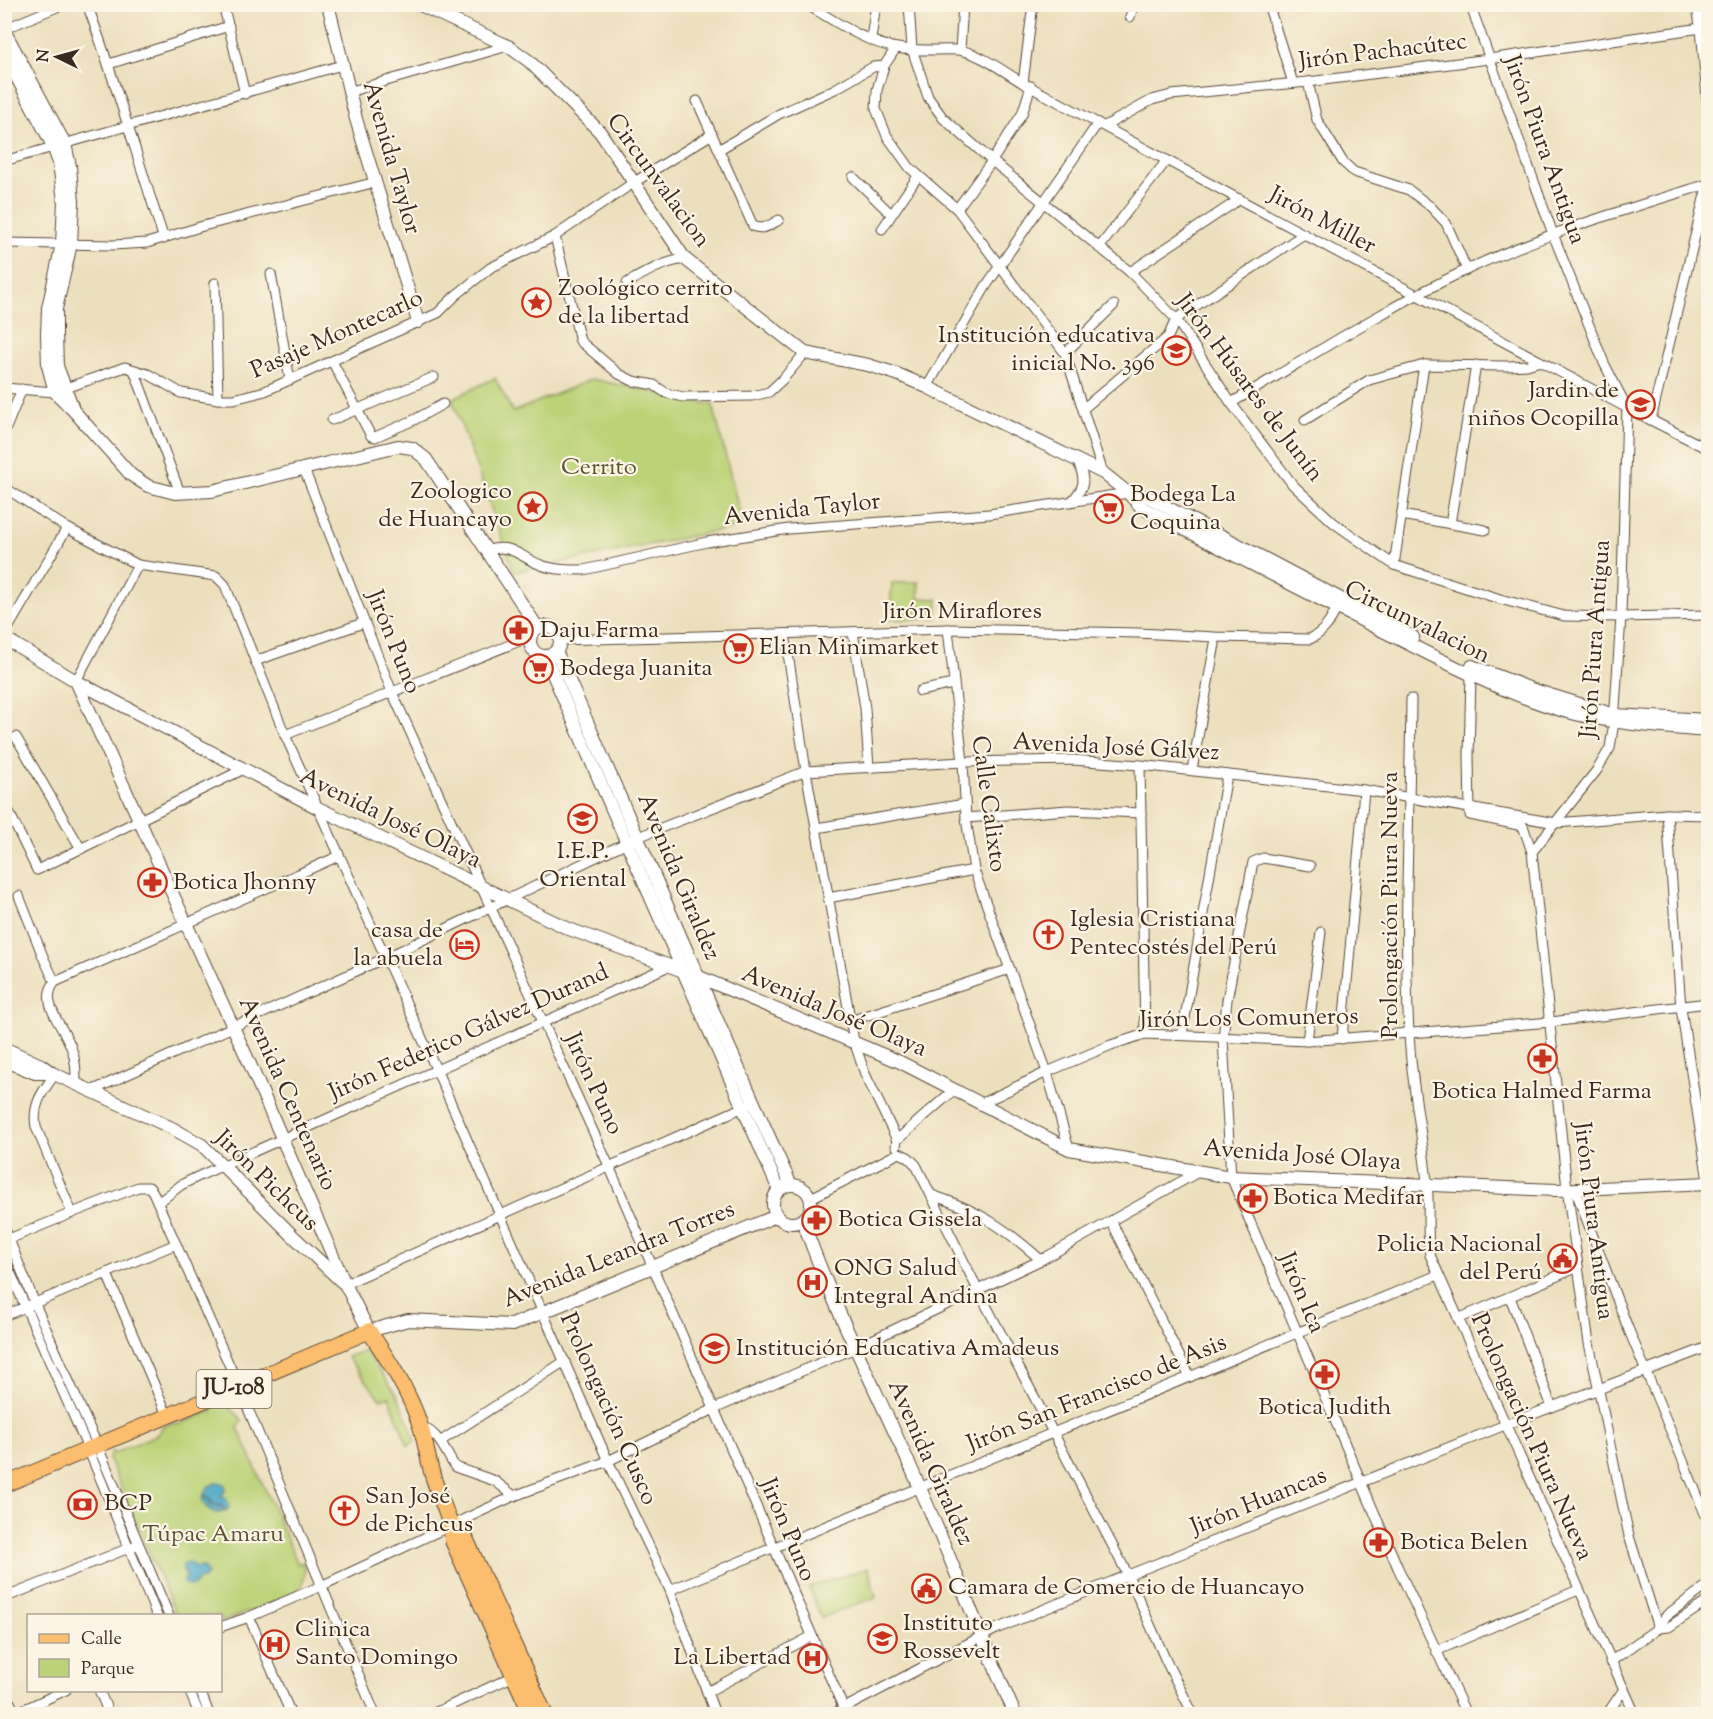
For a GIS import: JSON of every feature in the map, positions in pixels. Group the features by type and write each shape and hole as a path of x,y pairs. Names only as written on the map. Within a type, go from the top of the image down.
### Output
{"main road":[{"name":"Avenida Leandra Torres","path":"4,1485 369,1331"},
{"name":"Avenida Centenario","path":"369,1331 393,1366 420,1424 428,1464 439,1498 452,1524 453,1542 519,1673 545,1714"},
{"name":"Avenida Centenario","path":"519,1673 531,1714"}],"street":[{"path":"64,4 4,30 59,145 73,202 56,309 60,391 73,410 131,476 148,486 180,493 212,492 398,446 412,448 426,459 538,628"},
{"path":"87,4 110,64 127,128 164,239"},
{"path":"223,4 245,94"},
{"name":"Avenida Taylor","path":"328,4 348,92 417,322"},
{"name":"Circunvalacion","path":"418,4 508,46 542,74 600,132 685,259 805,353 878,368 927,387 1103,473 1142,507 1472,666 1614,718 1708,720"},
{"path":"806,4 862,37 896,48 912,49"},
{"path":"870,39 876,4"},
{"name":"Jirón Húsares de Junín","path":"909,4 912,49 928,97 943,118 992,161 1130,272 1176,319 1231,403 1293,486 1334,523 1394,565 1500,599 1564,616 1708,615"},
{"path":"960,50 963,4"},
{"path":"957,209 1022,114 1027,84 1033,4"},
{"path":"1130,17 1134,4"},
{"path":"1268,4 1293,83"},
{"name":"Jirón Piura Antigua","path":"1470,4 1553,234 1604,363 1627,408 1621,617 1610,748 1597,770 1532,852 1578,1267 1589,1343 1629,1536 1658,1628"},
{"path":"1696,4 1705,28 1708,110"},
{"path":"110,64 229,26"},
{"name":"Jirón Pachacútec","path":"1102,124 1145,103 1171,95 1308,82 1705,28"},
{"path":"348,92 508,46"},
{"path":"896,48 884,66 877,90 876,109 887,136 910,168 957,209 1065,354 1103,473"},
{"name":"Jirón Miller","path":"912,49 960,50 981,58 1540,362 1708,449"},
{"path":"4,53 59,145"},
{"path":"4,161 127,128 342,65"},
{"path":"720,149 779,114 835,89 873,67 884,66"},
{"path":"1308,82 1317,120 1343,162 1354,172 1409,190 1431,207 1446,223 1467,270"},
{"path":"697,101 753,226 758,229 765,228 779,220"},
{"path":"927,387 999,267 1102,124"},
{"name":"Pasaje Montecarlo","path":"134,370 148,374 181,393 218,399 234,399 265,391 438,313 490,268 555,236 633,183 712,134"},
{"path":"1099,248 1167,160"},
{"path":"882,229 918,176"},
{"path":"853,177 891,214"},
{"path":"4,243 147,243 203,226 376,182"},
{"path":"1231,403 1417,295 1467,270 1553,234 1708,184"},
{"path":"1651,420 1708,184"},
{"path":"1130,272 1240,199"},
{"path":"1084,408 1168,337 1176,319 1304,234"},
{"path":"555,236 580,341 618,374 633,381 654,385 666,393 684,397 752,396 769,392 805,353"},
{"path":"627,283 670,261 685,259"},
{"path":"271,274 290,380"},
{"path":"215,283 218,399"},
{"path":"1065,354 1114,305"},
{"path":"332,361 371,436 375,437 414,420 443,404"},
{"path":"1305,420 1370,380 1424,365 1527,365 1540,362"},
{"path":"1394,565 1424,365"},
{"path":"1450,524 1476,366"},
{"path":"4,388 60,391 125,367 134,370 180,493"},
{"path":"332,420 434,377"},
{"path":"4,433 22,389"},
{"path":"1071,502 1080,492 1083,484 1084,475 1078,462"},
{"name":"Jirón Puno","path":"304,469 392,692 609,1166 845,1712"},
{"path":"4,487 67,528 138,565 76,681"},
{"name":"Avenida Taylor","path":"488,550 508,548 541,565 566,570 584,570 707,542 789,529 989,514 1128,493"},
{"path":"1401,515 1485,530"},
{"path":"4,637 67,528"},
{"name":"Prolongación Cusco","path":"138,565 216,576 225,585 285,735 436,1069 608,1461 670,1590 715,1714"},
{"name":"Circunvalacion","path":"1339,603 1471,674 1517,694 1563,710 1708,731"},
{"name":"Jirón Miraflores","path":"554,649 785,634 948,629 1310,639 1321,634 1331,622 1339,603"},
{"path":"255,661 363,623"},
{"path":"285,735 517,642 530,639 538,628 547,626 558,633 554,649 534,651 530,639"},
{"name":"Calle Calixto","path":"948,629 963,762 964,804 974,870 1047,1072 1069,1149"},
{"path":"853,632 866,708 869,768"},
{"path":"785,634 806,771 850,1021 865,1074 897,1140 899,1153 913,1160 932,1195 978,1290 1128,1575 1167,1663 1193,1714"},
{"name":"Avenida José Olaya","path":"4,637 76,681 318,808 569,928 697,976 854,1041 955,1089 1069,1149 1231,1177 1571,1189 1708,1182"},
{"path":"1192,770 1215,644"},
{"name":"Avenida Giraldez","path":"554,649 633,840 684,972 785,1187"},
{"path":"1471,674 1470,815 1522,826 1532,852"},
{"name":"Avenida Centenario","path":"76,681 283,1138 345,1284 369,1331"},
{"path":"920,691 953,684"},
{"name":"Prolongación Piura Nueva","path":"1411,699 1406,900 1409,1034 1428,1185 1430,1255 1635,1714"},
{"path":"16,737 81,849"},
{"name":"Avenida José Gálvez","path":"91,1091 385,958 633,840 806,771 963,762 1073,760 1192,770 1364,790 1556,824 1667,814 1708,815"},
{"path":"1140,765 1145,1034"},
{"path":"8,810 37,870 244,769"},
{"path":"1182,1035 1227,774"},
{"path":"1342,1039 1364,790"},
{"path":"816,828 964,804"},
{"path":"966,818 1068,810 1141,813"},
{"path":"1667,814 1682,1008 1708,1182"},
{"name":"Avenida Giraldez","path":"633,840 697,976 748,1105"},
{"path":"76,1084 76,1064 71,1046 49,1001 50,988 56,982 339,856"},
{"name":"Jirón Ica","path":"1310,866 1263,858 1252,862 1227,1000 1223,1038 1231,1177 1361,1483 1466,1714"},
{"path":"828,898 974,870"},
{"path":"19,896 44,959 56,982"},
{"path":"1307,1041 1321,932"},
{"name":"Jirón Federico Gálvez Durand","path":"158,1203 189,1181 669,966"},
{"path":"850,1021 1010,969"},
{"name":"Jirón Los Comuneros","path":"982,1103 1047,1072 1111,1045 1145,1034 1307,1041 1551,1022 1682,1008 1708,1003"},
{"name":"Jirón Pichcus","path":"6,1057 41,1065 53,1074 172,1128 202,1145 292,1235 345,1284"},
{"path":"53,1074 39,1096 34,1116 36,1127 72,1213"},
{"path":"897,1140 955,1089"},
{"path":"345,1284 748,1105"},
{"path":"811,1198 899,1153"},
{"path":"222,1626 321,1586 514,1496 608,1461 714,1409 855,1348 1041,1260 1200,1171"},
{"path":"9,1239 138,1187 148,1187 153,1192 238,1387 375,1714"},
{"path":"785,1187 803,1188 811,1198 811,1209 804,1225 788,1223 776,1215 773,1201 785,1187"},
{"path":"1571,1189 1708,1521"},
{"path":"932,1195 988,1218 1013,1235 1041,1260"},
{"name":"Avenida Leandra Torres","path":"369,1331 399,1321 414,1320 512,1325 776,1215"},
{"path":"1112,1221 1190,1377"},
{"name":"Avenida Giraldez","path":"804,1225 855,1348 920,1488 1015,1714"},
{"path":"4,1227 30,1306"},
{"path":"4,1316 176,1244"},
{"path":"4,1258 30,1306 93,1449 139,1544 168,1614"},
{"path":"1458,1319 1578,1267"},
{"path":"107,1274 168,1417"},
{"name":"Jirón San Francisco de Asis","path":"670,1590 1438,1275"},
{"path":"1510,1297 1551,1407"},
{"name":"Jirón Huancas","path":"833,1714 845,1712 981,1637 1128,1575 1708,1347"},
{"path":"441,1441 565,1361"},
{"path":"420,1424 432,1431 441,1441 455,1467 495,1481 514,1496"},
{"path":"93,1449 128,1548 156,1614"},
{"path":"4,1598 139,1544"},
{"path":"1610,1662 1658,1628 1667,1615 1708,1585"},
{"path":"1436,1651 1578,1590"},
{"path":"1658,1628 1669,1627 1708,1601"},
{"path":"249,1617 291,1714"},
{"path":"707,1692 812,1636"},
{"path":"432,1714 519,1673"},
{"path":"1607,1714 1624,1689"},
{"path":"4,1691 16,1714 62,1692"},
{"path":"100,1692 109,1714"},
{"path":"190,1692 199,1714"},
{"path":"201,1692 210,1714"}],"green space":[{"name":"Cerrito","path":"495,378 513,412 592,379 713,405 743,526 514,572 452,399"},
{"path":"919,582 919,598 938,599 937,618 889,620 892,583"},
{"path":"365,1350 398,1396 416,1441 408,1446 389,1396 381,1399 347,1357"},
{"name":"Túpac Amaru","path":"220,1404 228,1406 242,1420 238,1428 298,1564 303,1562 305,1571 303,1583 294,1595 222,1622 222,1614 176,1614 109,1460 111,1452 115,1453 158,1434 163,1426 172,1423 180,1424 213,1411 212,1406"},
{"path":"868,1568 876,1597 821,1618 809,1587"},
{"path":"1708,1589 1708,1599 1674,1621 1665,1624 1668,1615"}],"water":[{"path":"217,1483 224,1484 226,1488 222,1496 227,1500 229,1507 226,1511 222,1506 213,1504 208,1496 203,1496 209,1486"},
{"path":"203,1497 209,1499 212,1506 221,1507 224,1511 218,1513 209,1510 203,1502"},
{"path":"187,1562 193,1564 195,1568 203,1567 207,1573 205,1578 193,1586 184,1583 186,1575 182,1570"}],"place":[{"name":"Zoológico cerrito de la libertad","path":"537,303"},
{"name":"Institución educativa inicial No. 396","path":"1176,350"},
{"name":"Jardin de niños Ocopilla","path":"1640,405"},
{"name":"Zoologico de Huancayo","path":"533,506"},
{"name":"Bodega La Coquina","path":"1109,509"},
{"name":"Daju Farma","path":"519,631"},
{"name":"Elian Minimarket","path":"738,648"},
{"name":"Bodega Juanita","path":"539,669"},
{"name":"I.E.P. Oriental","path":"583,819"},
{"name":"Botica Jhonny","path":"152,883"},
{"name":"Iglesia Cristiana Pentecostés del Perú","path":"1049,934"},
{"name":"casa de la abuela","path":"464,945"},
{"name":"Botica Halmed Farma","path":"1542,1059"},
{"name":"Botica Medifar","path":"1252,1198"},
{"name":"Botica Gissela","path":"817,1220"},
{"name":"Policia Nacional del Perú","path":"1563,1259"},
{"name":"ONG Salud Integral Andina","path":"813,1283"},
{"name":"Institución Educativa Amadeus","path":"715,1349"},
{"name":"Botica Judith","path":"1325,1375"},
{"name":"BCP","path":"83,1504"},
{"name":"San José de Pichcus","path":"344,1511"},
{"name":"Botica Belen","path":"1379,1543"},
{"name":"Camara de Comercio de Huancayo","path":"927,1588"},
{"name":"Instituto Rossevelt","path":"882,1638"},
{"name":"Clinica Santo Domingo","path":"274,1644"},
{"name":"La Libertad","path":"812,1658"}]}
